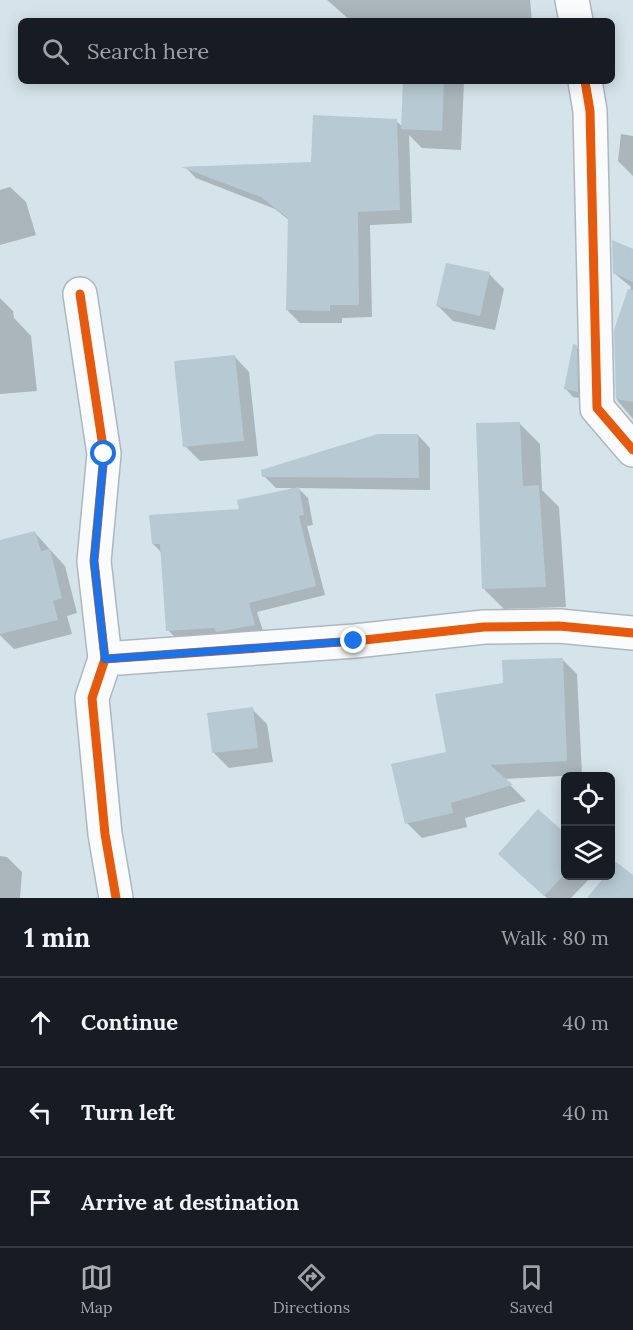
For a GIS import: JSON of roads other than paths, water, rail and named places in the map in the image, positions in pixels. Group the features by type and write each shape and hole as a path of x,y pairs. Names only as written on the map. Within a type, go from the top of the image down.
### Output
{"street":[{"path":"572,0 575,18"},
{"path":"586,84 590,111 597,408 633,450"},
{"path":"80,294 104,454 94,561 105,659 92,698 105,834 116,898"},
{"path":"105,659 354,641 484,627 559,626 633,633"}]}
